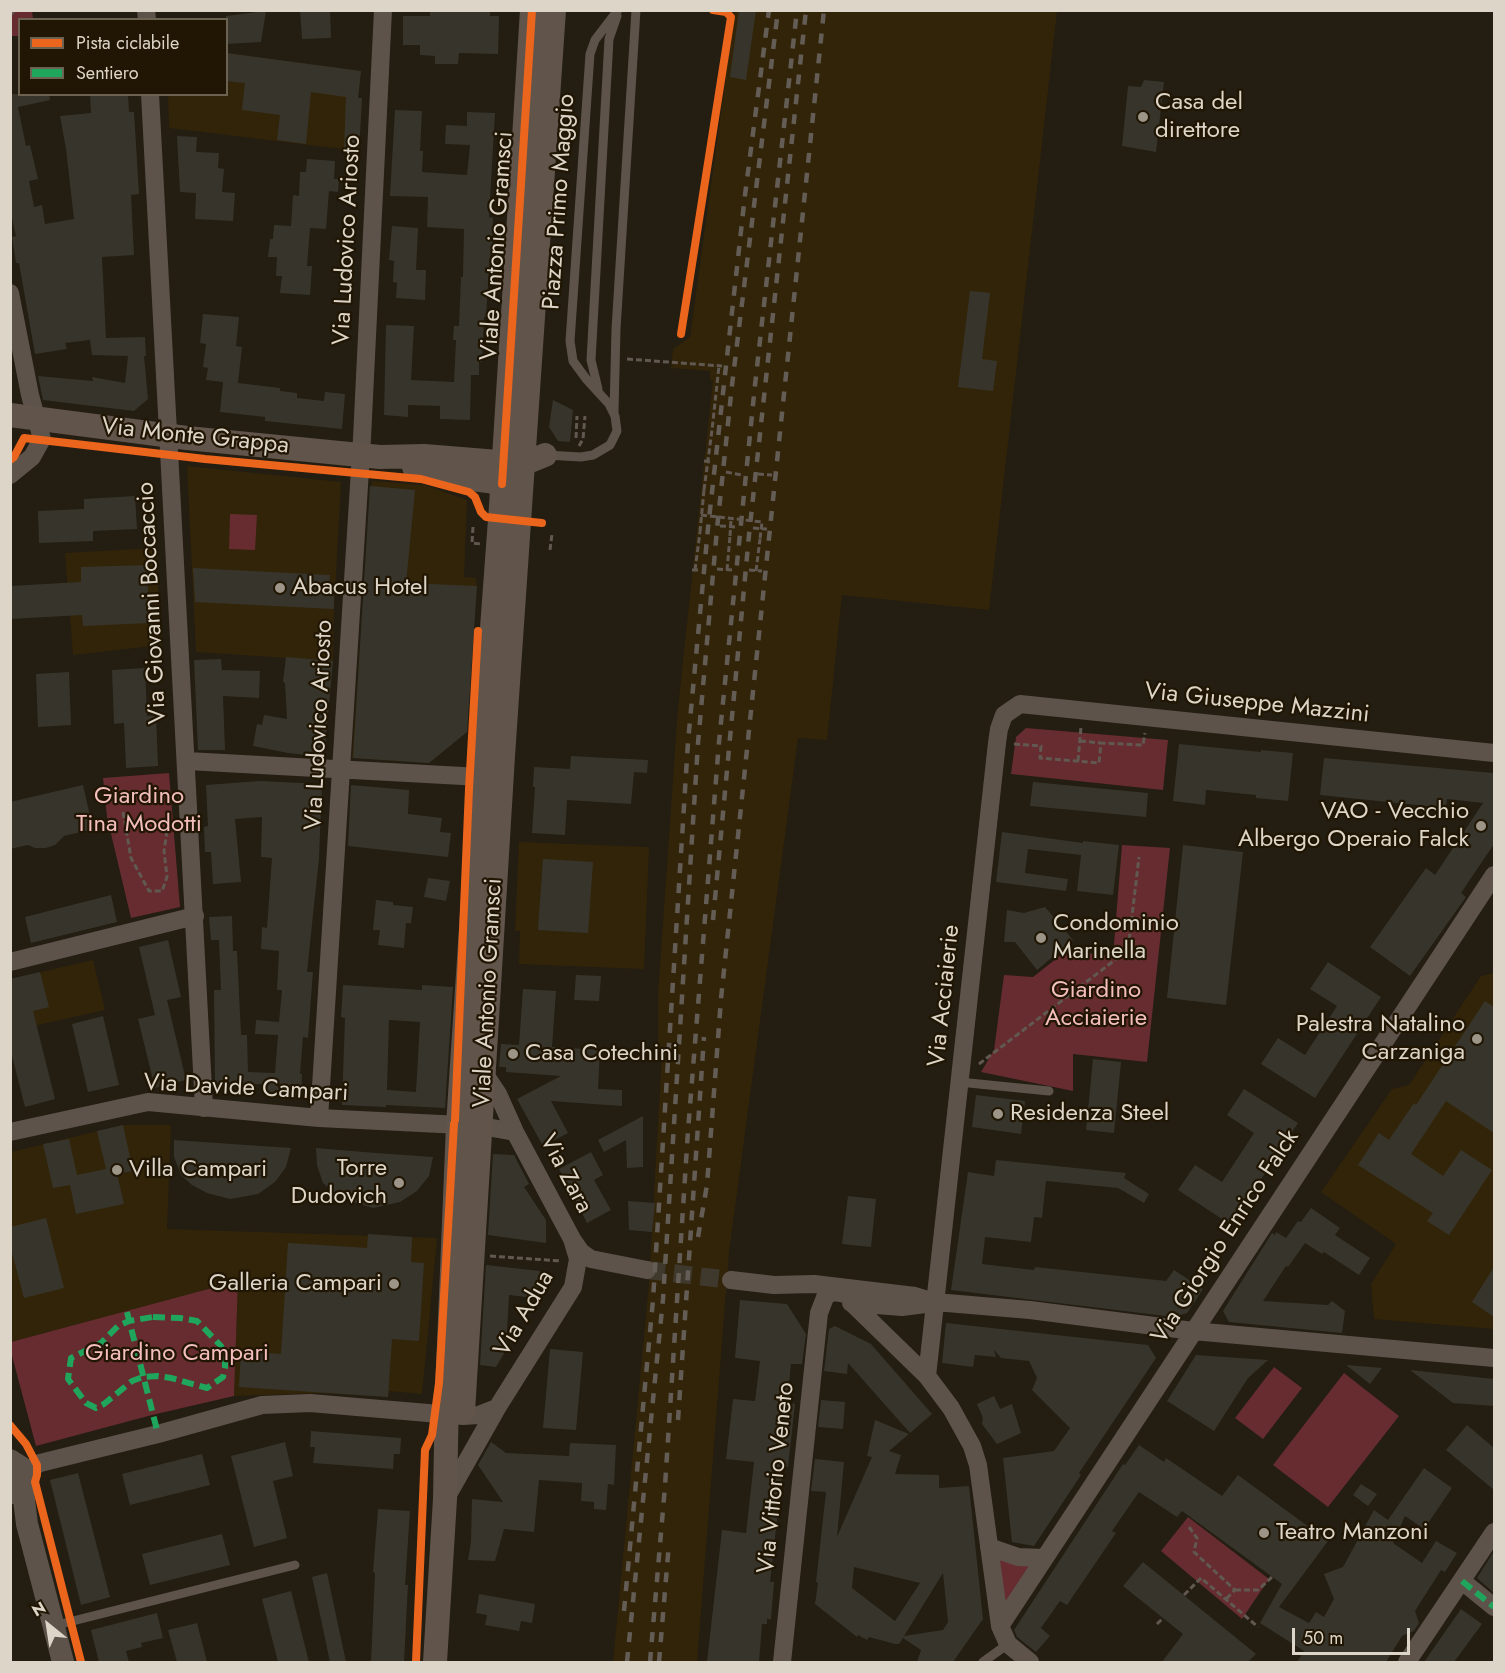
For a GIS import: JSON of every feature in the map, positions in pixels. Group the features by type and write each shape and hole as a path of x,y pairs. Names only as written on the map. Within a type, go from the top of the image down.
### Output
{"main road":[{"name":"Viale Antonio Gramsci","path":"455,1416 473,1255 470,1126 484,1073 519,470 532,10"},
{"name":"Viale Antonio Gramsci","path":"435,1662 445,1499 461,1435 455,1416 470,1126 481,777 519,470 532,453 527,446 526,436 554,10"},
{"name":"Via Monte Grappa","path":"10,415 167,436 370,456 439,474 519,470"}],"street":[{"name":"Via Ludovico Ariosto","path":"319,1118 342,770 370,456 383,10"},
{"name":"Via Giovanni Boccaccio","path":"150,96 204,1108"},
{"path":"10,293 30,395 42,439 32,457 10,475"},
{"name":"Via Giuseppe Mazzini","path":"1020,704 1492,754"},
{"name":"Via Acciaierie","path":"927,1376 997,742 1004,715 1020,704"},
{"path":"187,762 481,777"},
{"name":"Via Giorgio Enrico Falck","path":"1000,1626 1494,875"},
{"path":"10,962 195,916"},
{"name":"Via Zara","path":"484,1073 498,1094 515,1132 572,1239"},
{"name":"Via Davide Campari","path":"10,1132 148,1102 319,1118 470,1126"},
{"name":"Via Zara","path":"470,1126 515,1132"},
{"path":"572,1239 581,1252 591,1259 639,1269 591,1273 573,1287"},
{"name":"Via Adua","path":"445,1499 497,1408 573,1287 578,1259 572,1239"},
{"path":"731,1280 818,1292 853,1304 915,1307 935,1302"},
{"path":"818,1292 826,1295 834,1292 863,1297 874,1291 915,1296 935,1302 1030,1310 1193,1331 1494,1358"},
{"name":"Via Vittorio Veneto","path":"782,1662 816,1334 818,1292"},
{"path":"853,1304 927,1376 951,1408 972,1446 978,1465 1000,1626 1008,1644 1030,1662"},
{"path":"63,1662 15,1475 40,1463 262,1405 310,1403 455,1416 479,1415 497,1408"},
{"path":"1407,1662 1494,1532"},
{"path":"989,1547 1018,1557 1044,1558"},
{"path":"1462,1581 1494,1607"}],"lane":[{"name":"Piazza Primo Maggio","path":"600,395 591,360 609,39 618,10"},
{"name":"Piazza Primo Maggio","path":"614,413 576,365 571,356 570,341 590,54 595,40 618,10"},
{"path":"519,470 603,451 617,435 618,426 614,413 616,340 636,10"},
{"path":"959,1082 1049,1091"},
{"path":"53,1626 295,1565"},
{"path":"984,1662 1008,1644"}],"path":[{"path":"625,359 720,366 712,429 705,461 700,532 694,570 701,570"},
{"path":"576,438 577,416"},
{"path":"583,439 585,416"},
{"path":"705,461 712,462"},
{"path":"726,472 742,475"},
{"path":"758,474 772,476"},
{"path":"701,515 762,522 756,571"},
{"path":"726,570 731,519"},
{"path":"720,526 736,527"},
{"path":"472,543 473,527"},
{"path":"753,528 767,529"},
{"path":"550,550 552,534"},
{"path":"717,569 732,570"},
{"path":"749,570 762,572"},
{"path":"1078,761 1083,710"},
{"path":"1080,741 1143,746 1147,716"},
{"path":"997,742 1041,746 1040,758 1099,763 1101,743"},
{"path":"123,812 131,858 149,891 162,891 167,877 164,851 168,824 190,820"},
{"path":"975,1067 1128,950 1139,857"},
{"path":"473,1255 545,1259"},
{"path":"1189,1527 1197,1538 1194,1552 1235,1590 1258,1590 1272,1577"},
{"path":"1184,1595 1201,1578 1258,1627"},
{"path":"1226,1599 1235,1590"},
{"path":"1157,1624 1164,1618"}],"shaded area":[{"path":"735,11 1057,11 989,610 842,595 827,740 798,738 729,1252 697,1662 613,1662 649,1284 662,1052 658,1049 658,995 678,708 713,380 710,380 710,371 671,368 673,349 690,337"},
{"path":"228,53 361,71 358,98 362,98 359,151 169,128 168,96 228,96"},
{"path":"187,466 341,482 333,661 196,652"},
{"path":"372,481 425,485 467,500 464,577 476,578 477,586 429,763 352,758"},
{"path":"156,548 161,645 73,655 65,553"},
{"path":"519,842 649,847 644,969 519,964 520,931 515,931"},
{"path":"93,960 105,1010 11,1031 11,979"},
{"path":"1494,973 1494,1329 1374,1319 1371,1284 1396,1244 1321,1192 1392,1089 1409,1085 1481,976"},
{"path":"123,1125 171,1125 167,1229 437,1238 422,1394 389,1391 388,1397 322,1393 234,1396 238,1281 11,1342 11,1152"}],"green space":[{"path":"11,10 32,11 33,18 18,18 18,36 11,36"},
{"path":"230,514 257,515 255,550 229,549"},
{"path":"1026,728 1168,740 1163,790 1011,774 1016,737"},
{"name":"Giardino Tina Modotti","path":"169,773 180,907 131,918 107,817 103,778"},
{"name":"Giardino Acciaierie","path":"1122,845 1170,848 1147,1062 1073,1054 1073,1091 981,1072 994,1050 1004,975 1033,977 1066,951 1113,956"},
{"name":"Giardino Campari","path":"238,1281 234,1396 36,1446 11,1352 11,1342"},
{"path":"1274,1367 1302,1388 1263,1439 1235,1418"},
{"path":"1344,1373 1399,1416 1328,1507 1273,1465"},
{"path":"1188,1517 1269,1579 1242,1619 1161,1551"},
{"path":"997,1556 1035,1565 1003,1613"}],"building":[{"path":"300,10 330,10 331,38 302,39"},
{"path":"430,10 490,10 490,16 499,16 498,54 459,53 458,64 435,64 435,56 420,55 420,45 403,45 403,16 430,16"},
{"path":"739,10 756,10 746,80 730,77"},
{"path":"266,11 261,42 228,44 228,18 226,16"},
{"path":"228,53 361,71 358,98 362,98 359,151 344,150 346,97 311,92 306,144 277,140 280,115 242,110 245,83 228,81"},
{"name":"Casa del direttore","path":"1144,80 1164,82 1156,152 1122,146 1128,86 1141,87"},
{"path":"10,94 49,96 50,100 18,107 26,146 30,145 38,179 29,181 34,207 42,205 45,224 74,219 60,116 91,113 90,96 128,96 129,112 134,112 139,194 131,195 134,255 102,257 106,338 145,337 146,356 144,356 148,399 134,411 43,400 38,376 93,381 92,377 125,383 128,356 92,355 90,340 65,343 67,349 35,354 19,263 16,263 12,237 16,236 10,210"},
{"path":"395,110 422,111 420,151 423,151 422,172 467,175 470,145 445,144 446,125 467,126 467,112 495,113 489,217 493,218 492,255 490,255 486,317 484,317 482,362 479,362 479,375 471,375 470,420 440,419 440,406 408,405 408,417 384,415 386,325 414,326 411,380 454,382 456,340 453,340 454,326 459,326 461,277 463,277 464,229 427,227 428,197 390,196"},
{"path":"177,136 197,137 196,152 219,153 218,168 224,169 222,192 235,193 233,221 195,219 196,193 180,192"},
{"path":"307,159 335,161 334,179 339,179 338,192 329,191 326,229 310,228 307,266 312,266 310,295 280,293 282,276 276,276 277,257 268,257 270,239 273,239 274,225 291,226 293,195 299,196 300,172 306,172"},
{"path":"392,226 418,228 416,270 426,270 425,300 396,298 397,283 393,282 394,261 389,260"},
{"path":"970,291 990,293 982,359 997,361 993,391 958,387"},
{"path":"203,314 239,317 236,346 242,347 238,383 280,388 280,391 297,393 297,398 324,401 325,392 345,394 342,429 265,421 265,417 220,412 223,382 206,380 208,368 203,367 206,344 200,343"},
{"path":"553,400 573,410 570,442 558,441 549,427"},
{"path":"370,486 415,490 406,583 477,586 467,732 429,763 353,758"},
{"path":"135,496 137,529 93,531 93,541 39,543 38,511 84,509 84,499"},
{"path":"147,565 149,623 83,626 82,615 10,619 10,586 81,582 81,567"},
{"name":"Abacus Hotel","path":"193,568 330,575 329,590 334,591 334,609 195,602"},
{"path":"286,657 333,661 324,757 253,746 257,724 262,725 264,715 287,719 285,683 283,682"},
{"path":"221,659 222,670 260,671 259,698 223,696 225,750 198,750 194,660"},
{"path":"145,668 147,716 156,715 158,766 126,768 124,723 114,724 112,670"},
{"path":"69,672 71,725 38,727 36,674"},
{"path":"1179,744 1293,753 1288,801 1206,790 1205,805 1173,801"},
{"path":"571,756 648,760 647,773 634,772 631,804 567,800 565,835 532,833 534,767 570,769"},
{"path":"1324,758 1494,773 1494,844 1461,893 1466,897 1410,976 1370,947 1426,868 1435,875 1483,803 1447,799 1446,808 1320,795"},
{"path":"260,781 322,784 319,858 307,972 313,972 308,1038 303,1037 301,1097 265,1096 266,1084 215,1085 214,990 221,990 219,940 211,940 209,917 232,916 233,951 237,951 241,1035 247,1035 248,1072 275,1073 278,1035 255,1034 256,1020 279,1022 282,990 277,990 279,951 261,949 262,927 267,928 272,858 261,857 262,817 235,819 241,882 213,884 211,852 205,852 204,827 208,826 206,785"},
{"path":"1033,782 1148,793 1146,817 1030,806"},
{"path":"83,785 93,829 64,836 55,845 46,848 35,848 28,845 10,849 10,802"},
{"path":"351,785 409,790 408,814 442,818 440,832 451,833 448,857 348,846"},
{"path":"1002,832 1083,843 1083,841 1119,845 1113,895 1077,891 1081,855 1028,849 1025,873 1068,879 1066,891 996,882"},
{"path":"1183,845 1243,852 1226,1005 1167,998"},
{"path":"543,859 593,862 588,933 538,930"},
{"path":"428,878 450,881 446,901 424,897"},
{"path":"111,895 117,922 31,943 25,917"},
{"path":"376,900 413,907 411,923 406,923 404,948 378,945 380,930 373,930"},
{"name":"Condominio Marinella","path":"1045,907 1073,940 1037,970 1015,942 1004,942 1007,910 1024,913"},
{"path":"168,940 181,997 167,1000 186,1080 155,1088 138,1019 155,1015 139,947"},
{"path":"1328,962 1381,997 1315,1098 1261,1064 1278,1038 1305,1055 1337,1006 1310,989"},
{"path":"40,972 49,1007 33,1011 55,1099 25,1107 10,1048 10,979"},
{"path":"576,975 601,976 599,1001 574,1000"},
{"path":"343,985 422,990 422,985 453,987 445,1108 342,1105 345,1018 341,1017","holes":["389,1020 420,1022 416,1092 387,1090"]},
{"path":"523,989 556,991 552,1047 600,1050 598,1089 622,1090 622,1106 551,1101 568,1133 543,1146 517,1099 561,1076 506,1072 506,1067 499,1067 501,1044 519,1045"},
{"path":"1485,1001 1494,1007 1494,1133 1446,1101 1411,1154 1443,1176 1461,1150 1492,1170 1449,1235 1427,1221 1433,1213 1358,1165 1379,1133 1389,1140 1414,1103 1416,1105"},
{"path":"103,1016 119,1085 88,1092 72,1024"},
{"path":"1093,1059 1121,1062 1114,1133 1086,1130"},
{"path":"1244,1089 1298,1123 1231,1225 1178,1190 1195,1165 1222,1182 1254,1133 1227,1115"},
{"name":"Residenza Steel","path":"976,1095 1025,1101 1021,1134 972,1127"},
{"path":"643,1116 643,1167 627,1168 626,1140 604,1152 598,1140"},
{"name":"Villa Campari","path":"123,1125 133,1171 117,1174 124,1204 76,1214 70,1185 53,1188 43,1144 69,1139 77,1175 106,1169 97,1131"},
{"path":"174,1140 291,1148 286,1167 275,1182 258,1194 230,1199 207,1193 192,1185 181,1175 174,1157"},
{"path":"316,1148 433,1157 429,1176 417,1191 400,1202 373,1208 350,1201 323,1183 317,1165"},
{"path":"591,1152 603,1175 594,1180 611,1210 587,1223 559,1169"},
{"path":"493,1154 514,1155 529,1184 524,1187 546,1220 546,1243 488,1235"},
{"path":"996,1160 1126,1173 1124,1178 1149,1194 1144,1203 1118,1188 1046,1181 1042,1218 1034,1217 1031,1242 985,1237 982,1264 1034,1270 1035,1267 1166,1281 1174,1270 1203,1289 1187,1313 1174,1317 951,1290 968,1172 994,1176"},
{"path":"848,1196 876,1199 871,1247 842,1244"},
{"path":"628,1201 655,1203 652,1232 629,1230"},
{"path":"1311,1208 1340,1228 1335,1235 1370,1258 1359,1275 1324,1252 1322,1254 1305,1243 1288,1267 1286,1266 1263,1301 1328,1305 1332,1301 1345,1311 1342,1333 1229,1322 1223,1311 1272,1233 1275,1235 1276,1232 1286,1238"},
{"path":"46,1218 64,1288 24,1298 10,1245 10,1227"},
{"path":"368,1234 412,1237 411,1262 424,1263 419,1341 392,1339 388,1397 239,1387 241,1351 281,1354 288,1243 367,1248"},
{"path":"486,1265 540,1271 539,1286 534,1298 509,1295 506,1350 496,1367 480,1365"},
{"path":"1494,1267 1494,1317 1472,1302"},
{"path":"740,1300 787,1304 806,1334 802,1364 791,1364 787,1403 795,1404 788,1467 783,1467 770,1582 774,1582 771,1619 767,1619 767,1624 762,1624 759,1662 707,1662 722,1530 746,1533 754,1462 726,1459 733,1399 755,1401 760,1361 735,1358"},
{"path":"946,1323 1148,1345 1156,1358 1079,1473 1081,1475 1034,1546 1012,1542 1003,1458 1054,1451 1070,1428 1032,1390 1037,1378 1029,1361 1001,1358 994,1350 996,1357 975,1355 973,1367 942,1363"},
{"path":"835,1326 871,1344 932,1414 910,1433 848,1363 847,1374 824,1371 829,1329"},
{"path":"550,1349 583,1352 576,1430 543,1428"},
{"path":"1196,1355 1268,1360 1248,1378 1214,1431 1167,1401"},
{"path":"1346,1365 1382,1368 1370,1384"},
{"path":"1410,1370 1494,1379 1494,1406 1453,1403"},
{"path":"994,1396 1000,1409 1012,1404 1021,1433 997,1444 982,1424 983,1418 977,1404"},
{"path":"821,1400 845,1402 843,1429 818,1427"},
{"path":"875,1420 909,1434 889,1451 901,1455 895,1474 939,1475 939,1488 969,1486 983,1619 953,1662 917,1662 921,1650 903,1638 899,1644 895,1644 869,1637 867,1640 858,1635 857,1637 815,1604 826,1492 811,1491 815,1459 844,1462 837,1537 872,1457 867,1456","holes":["854,1567 920,1583 895,1621 852,1588","943,1573 948,1622 943,1630 904,1636"]},
{"path":"1467,1425 1494,1448 1494,1490 1446,1450"},
{"path":"311,1431 401,1438 400,1454 394,1454 393,1469 313,1463 315,1447 310,1447"},
{"path":"285,1442 293,1476 273,1481 287,1538 254,1547 231,1456"},
{"path":"491,1442 506,1453 569,1456 570,1443 616,1445 614,1485 608,1484 606,1510 594,1509 594,1502 581,1501 582,1483 539,1480 534,1532 504,1529 495,1561 468,1560 471,1542 472,1499 503,1502 478,1465"},
{"path":"1139,1445 1164,1462 1166,1458 1222,1496 1238,1475 1328,1541 1279,1607 1309,1623 1316,1612 1324,1617 1334,1599 1324,1574 1343,1567 1374,1510 1388,1520 1424,1468 1452,1488 1424,1529 1405,1516 1393,1543 1422,1563 1436,1541 1457,1553 1445,1572 1441,1570 1415,1611 1419,1623 1414,1631 1402,1636 1386,1662 1297,1662 1304,1651 1260,1623 1282,1584 1182,1511 1177,1517 1139,1492 1112,1531 1116,1533 1067,1605 1060,1601 1041,1628 1050,1636 1036,1652 1017,1637 1014,1630 1123,1464 1125,1465"},
{"path":"202,1454 210,1485 130,1505 122,1474"},
{"path":"78,1473 110,1597 81,1605 50,1480"},
{"path":"1361,1484 1377,1494 1368,1506 1353,1495"},
{"path":"378,1509 410,1511 405,1585 408,1585 404,1662 371,1662 375,1573 373,1572"},
{"path":"222,1534 230,1565 150,1585 142,1554"},
{"path":"1494,1551 1494,1593 1477,1578"},
{"path":"1143,1562 1256,1654 1248,1662 1162,1662 1183,1634 1123,1586"},
{"path":"327,1573 346,1662 330,1662 312,1577"},
{"path":"291,1591 309,1662 278,1662 262,1599"},
{"path":"479,1594 535,1604 532,1623 521,1621 519,1631 485,1625 487,1615 476,1613"},
{"path":"1461,1609 1482,1624 1454,1662 1424,1662"},
{"path":"157,1613 163,1638 141,1643 142,1647 126,1651 129,1662 99,1662 91,1630"},
{"path":"197,1623 207,1662 177,1662 168,1630"}],"tunnel":[{"path":"647,1270 731,1280"}],"railway":[{"path":"624,1611 653,1300 688,742 708,528 745,195 769,10"},
{"path":"627,1662 663,1299 698,743 717,529 732,385 778,10"},
{"path":"650,1662 665,1486 688,1131 719,742 755,385 797,10"},
{"path":"713,920 749,535 806,10"},
{"path":"698,1237 707,1185 721,999 824,10"},
{"path":"678,1420 704,1037"},
{"path":"659,1662 669,1543"}],"marked path":[{"path":"127,1312 158,1434"},
{"path":"153,1317 197,1321 221,1346 225,1359 223,1377 207,1388 171,1378 143,1377 132,1381 96,1408 86,1403 68,1379 71,1358 101,1343 118,1326 129,1321 153,1317"},
{"path":"1462,1581 1494,1607"}],"cycle path":[{"path":"502,484 532,10"},
{"path":"681,334 731,17 726,12 713,10"},
{"path":"10,460 24,438 205,459 421,479 469,492 475,497 481,512 486,517 542,523"},
{"path":"455,1120 478,631"},
{"path":"416,1662 425,1450 432,1435 439,1383 454,1124"},
{"path":"10,1425 26,1444 37,1465 35,1482 81,1662"}],"place":[{"name":"Casa del direttore","path":"1143,117"},
{"name":"Abacus Hotel","path":"280,588"},
{"name":"VAO - Vecchio Albergo Operaio Falck","path":"1481,826"},
{"name":"Condominio Marinella","path":"1041,938"},
{"name":"Palestra Natalino Carzaniga","path":"1477,1039"},
{"name":"Casa Cotechini","path":"513,1054"},
{"name":"Residenza Steel","path":"998,1114"},
{"name":"Villa Campari","path":"117,1170"},
{"name":"Torre Dudovich","path":"399,1183"},
{"name":"Galleria Campari","path":"394,1284"},
{"name":"Teatro Manzoni","path":"1264,1533"}]}
